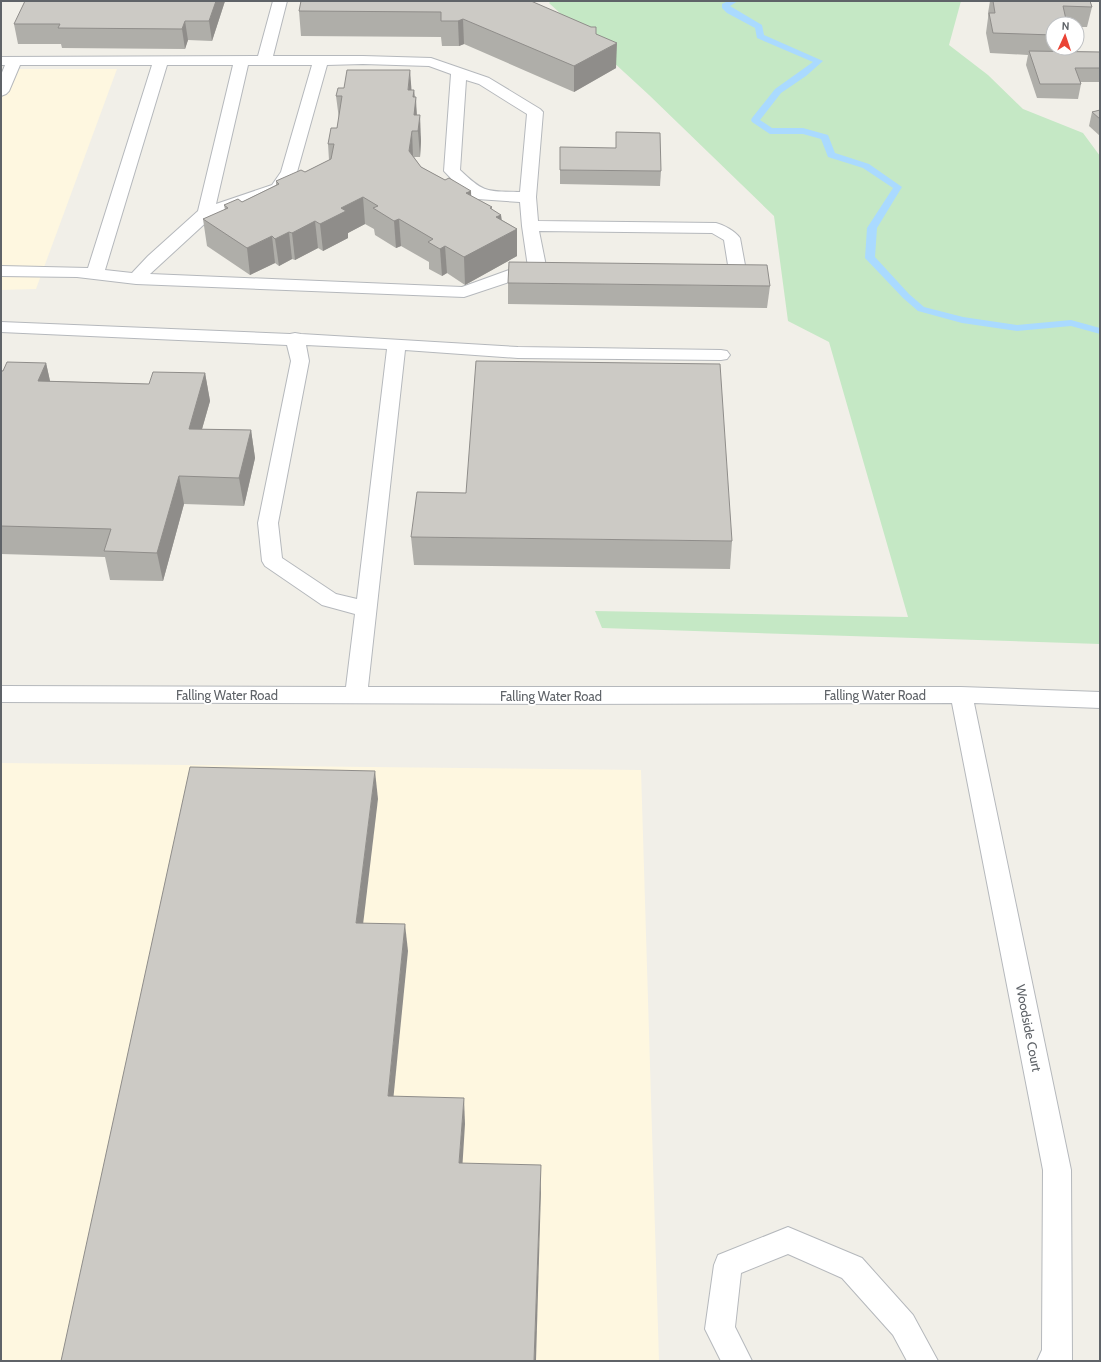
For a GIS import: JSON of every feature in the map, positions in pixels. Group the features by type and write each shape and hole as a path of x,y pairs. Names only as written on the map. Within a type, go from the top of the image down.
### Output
{"street":[{"path":"264,61 280,1"},
{"path":"136,279 154,260 206,213 278,188 289,172 321,60"},
{"path":"1,91 8,61 321,60 431,62 484,81 534,112 528,197 530,226 544,271 515,274 464,292 136,279 77,272 1,271"},
{"path":"95,275 161,61"},
{"path":"206,213 242,61"},
{"path":"459,72 452,171 469,188 483,196 528,197"},
{"path":"530,226 716,228 732,238 738,276 707,275"},
{"path":"1,327 82,332 295,338 397,344 442,349 507,352 720,355"},
{"path":"295,338 300,361 268,523 272,561 329,600 366,609"},
{"path":"356,695 397,344"},
{"name":"Falling Water Road","path":"1,694 961,695 1100,700"},
{"name":"Woodside Court","path":"961,695 1057,1170 1057,1360 1052,1361"},
{"path":"737,1361 720,1328 728,1265 788,1240 852,1268 903,1325 923,1361"}],"shaded area":[{"path":"1,69 117,69 36,289 1,290"},
{"path":"1,763 641,770 659,1361 1,1361"}],"green space":[{"path":"551,1 961,1 949,45 988,75 1023,109 1083,133 1100,156 1100,644 602,628 595,611 908,617 829,342 788,321 774,216 649,95 549,3"}],"building":[{"path":"25,1 216,1 209,21 185,21 182,29 58,28 60,24 14,24"},
{"path":"301,1 531,1 591,27 596,27 596,34 617,43 574,66 463,19 458,21 441,21 441,12 299,11"},
{"path":"993,1 1090,1 1092,7 1063,6 1065,16 1045,16 1045,35 993,33 989,13 995,13"},
{"path":"1029,51 1045,51 1045,56 1085,56 1085,52 1100,52 1100,68 1075,68 1081,84 1040,84"},
{"path":"347,70 410,70 408,90 414,90 413,97 416,97 414,115 420,115 418,131 412,131 409,151 421,167 445,180 449,178 471,191 466,193 492,207 490,208 501,215 496,217 517,229 464,257 445,246 440,249 428,242 433,239 399,219 394,221 373,208 378,206 363,197 341,208 346,211 320,224 315,221 292,233 289,232 275,239 272,236 247,248 203,219 228,208 224,205 238,199 242,202 279,184 276,181 301,170 305,172 331,159 334,144 328,144 331,128 337,128 342,96 336,96 338,88 344,88"},
{"path":"1100,110 1100,119 1092,112"},
{"path":"616,132 660,133 661,171 560,170 560,147 616,148"},
{"path":"509,262 767,265 770,286 508,283"},
{"path":"476,361 720,364 732,541 411,537 417,492 466,493"},
{"path":"7,362 46,363 38,381 149,384 153,372 205,373 189,429 251,430 239,478 179,476 157,553 104,551 111,529 1,526 1,371 3,371"},
{"path":"190,767 375,771 356,923 405,924 388,1096 464,1098 459,1163 541,1165 534,1361 61,1361"}],"waterway":[{"path":"734,1 725,6 730,11 759,27 760,36 819,61 778,91 755,120 770,131 803,131 825,137 831,155 866,166 898,187 872,228 870,258 906,296 921,309 962,320 1017,328 1071,323 1100,331"}]}
